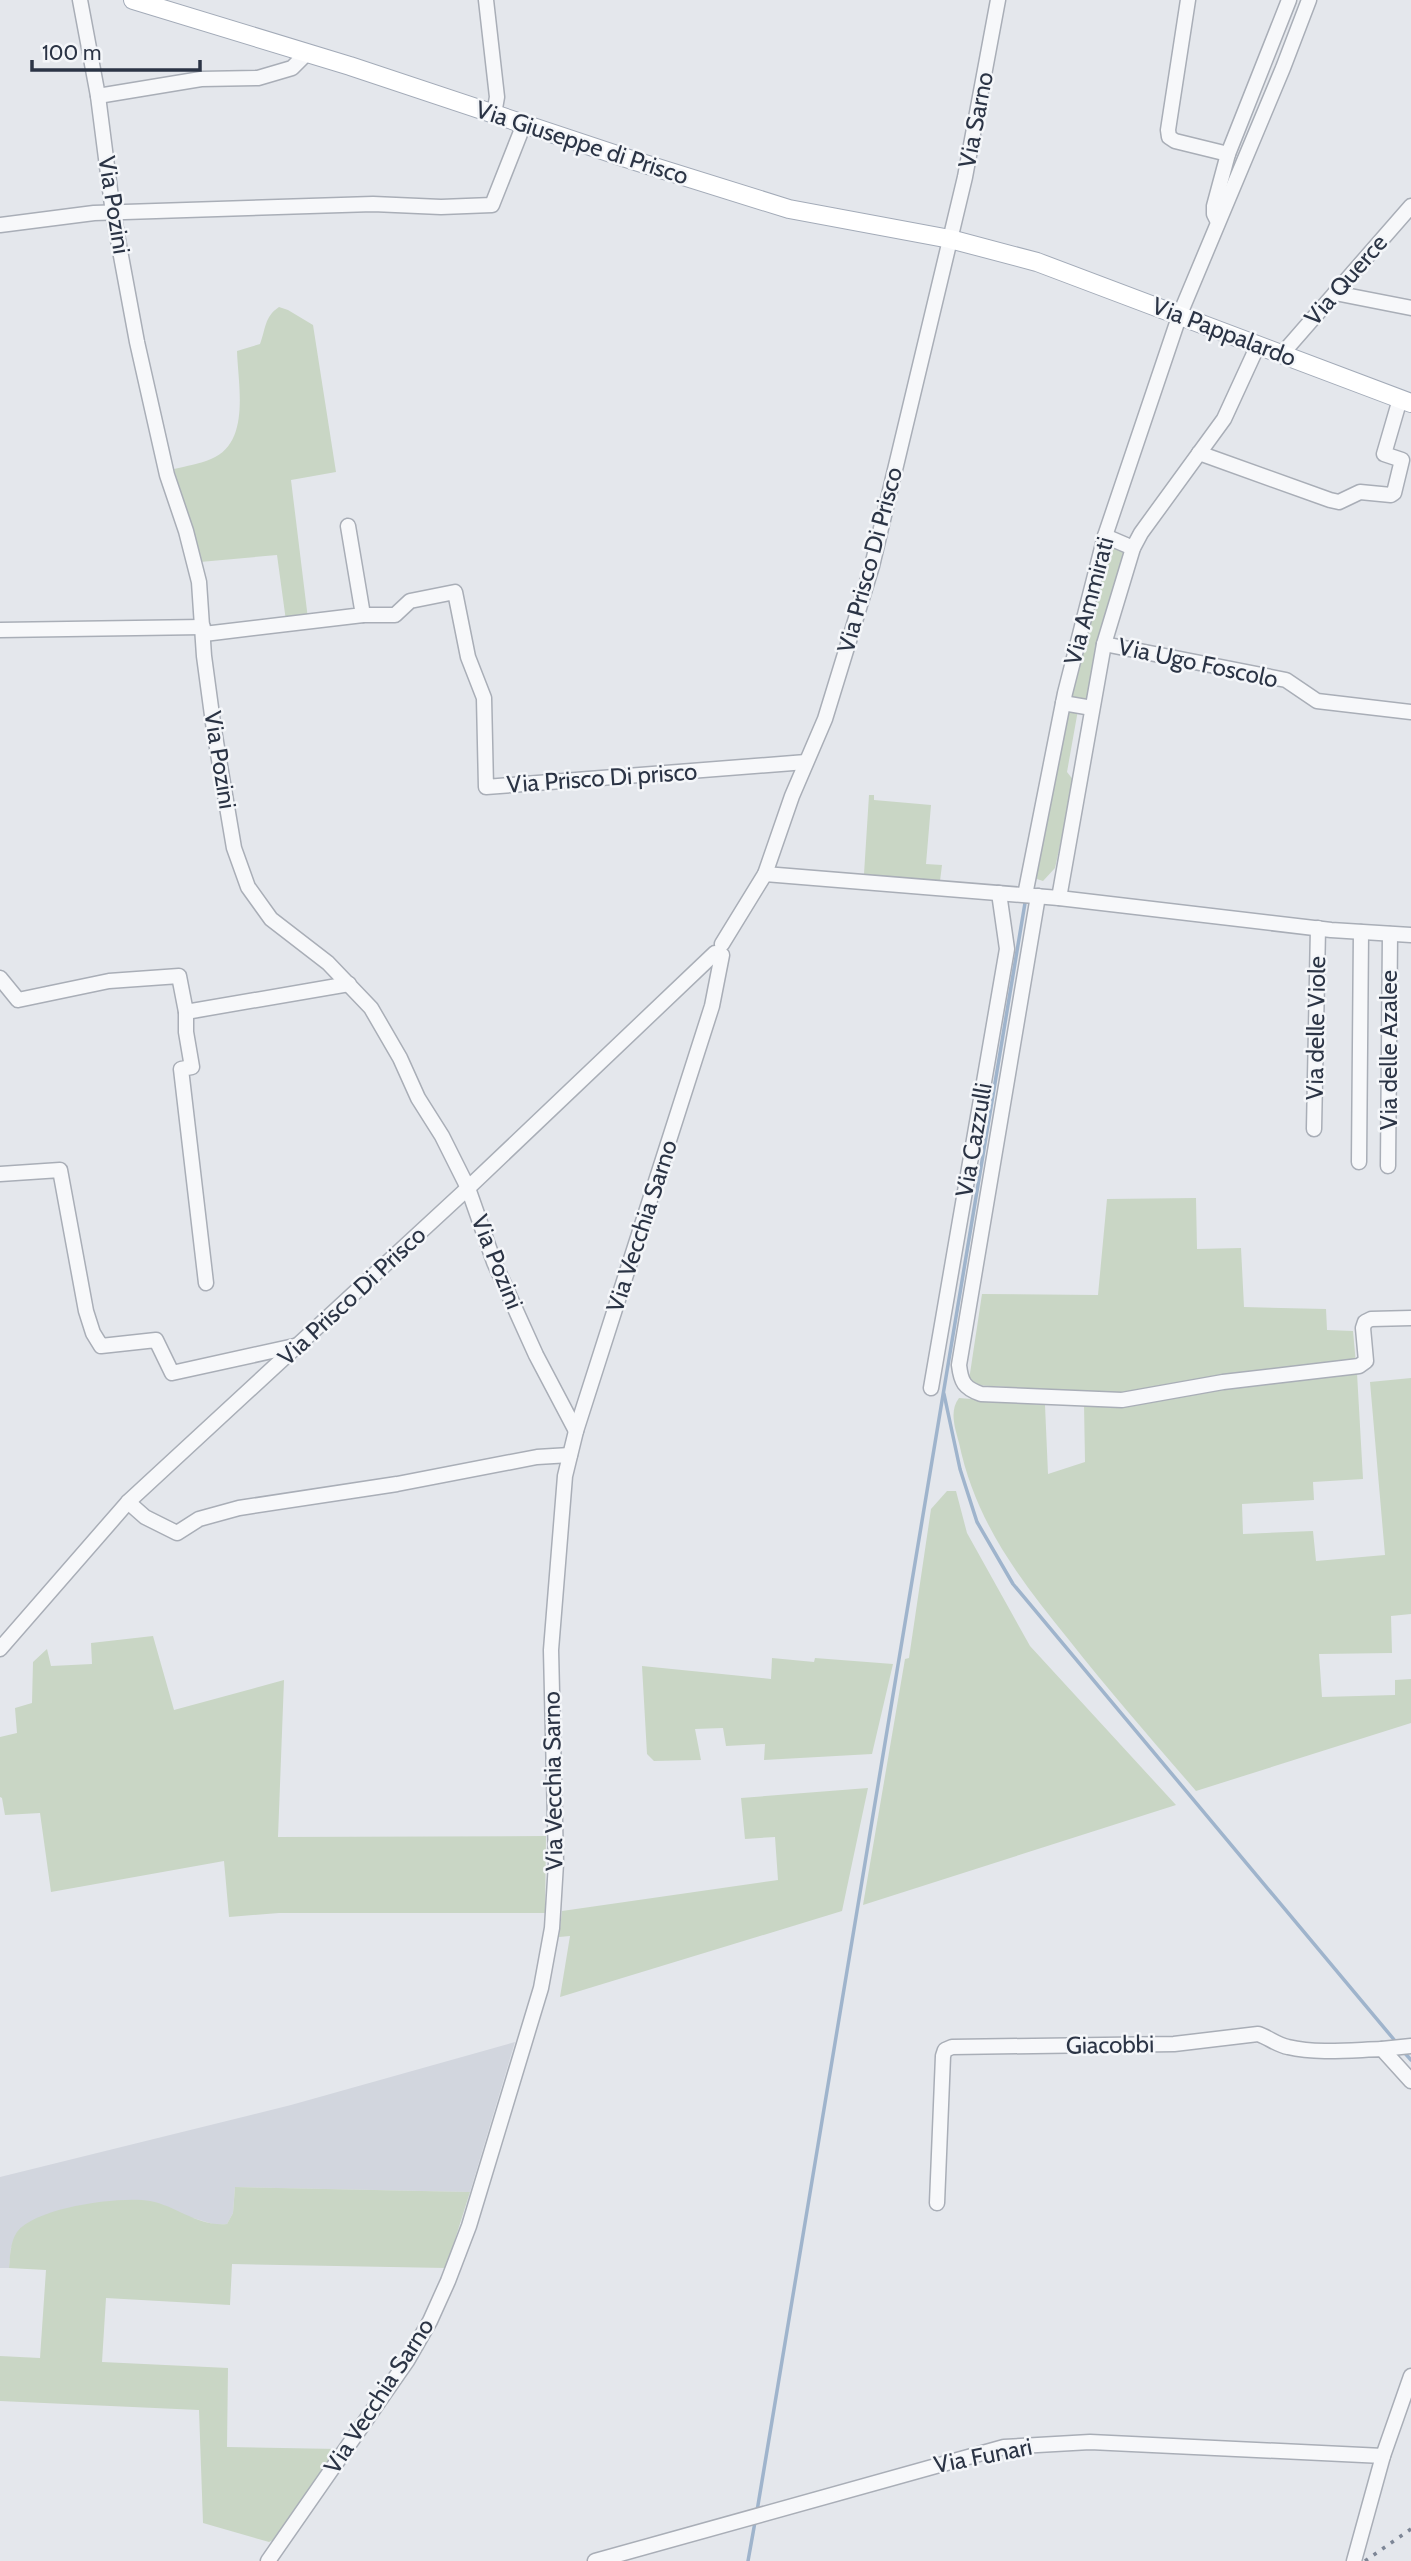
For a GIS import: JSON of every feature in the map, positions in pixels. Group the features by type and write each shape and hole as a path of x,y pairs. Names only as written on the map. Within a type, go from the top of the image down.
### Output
{"main road":[{"name":"Via Giuseppe di Prisco","path":"134,0 789,209 950,239 1037,262"},
{"name":"Via Pappalardo","path":"1037,262 1408,400"}],"street":[{"name":"Via Pozini","path":"80,0 98,96 113,213 137,342 167,475 186,531 199,582 212,717 232,835 248,887 271,919 328,963 371,1009 400,1058 418,1098 442,1136 468,1188 494,1262 536,1355 576,1431"},
{"path":"486,0 497,97 494,114"},
{"name":"Via Sarno","path":"950,239 965,177 998,0"},
{"path":"1188,0 1169,137 1175,141 1228,154"},
{"path":"1217,221 1214,206 1228,154 1289,0"},
{"name":"Via Ammirati","path":"1309,0 1180,314 1105,536 1063,703 960,1365 961,1381 969,1390 981,1394 1122,1400 1223,1381 1359,1367 1366,1361 1363,1328 1365,1322 1371,1319 1411,1318"},
{"path":"98,96 201,79 258,78 292,68 307,53"},
{"path":"0,225 93,213 373,204 441,207 492,205 524,124"},
{"name":"Via Querce","path":"1282,354 1411,206"},
{"name":"Via Prisco Di Prisco","path":"0,1649 128,1502 720,951 765,874 806,762 825,719 872,566 950,239"},
{"path":"1335,293 1411,308"},
{"name":"Via Ammirati","path":"1059,898 1104,644 1133,548 1141,533 1224,419 1258,345"},
{"path":"1199,453 1339,502 1360,492 1391,495 1402,460 1384,453 1408,400"},
{"path":"0,630 203,630 363,615 348,526"},
{"path":"1105,536 1133,548"},
{"name":"Via Prisco Di prisco","path":"363,615 395,615 410,601 455,592 468,657 484,698 486,787 806,762"},
{"name":"Via Ugo Foscolo","path":"1104,644 1286,680 1317,701 1411,712"},
{"path":"1063,703 1093,708"},
{"path":"765,874 1032,895 1318,928 1411,934"},
{"name":"Via Cazzulli","path":"931,1388 1007,949 999,893"},
{"name":"Via delle Viole","path":"1314,1129 1318,928"},
{"path":"1359,1162 1361,932"},
{"name":"Via delle Azalee","path":"1388,1166 1390,934"},
{"name":"Via Vecchia Sarno","path":"268,2561 407,2361 430,2321 469,2226 541,1987 552,1928 556,1863 551,1650 565,1476 576,1431 712,1006 720,951"},
{"path":"0,978 18,1000 109,981 179,976 192,1067 181,1069 206,1283"},
{"path":"186,1012 349,984"},
{"path":"0,1174 60,1170 86,1311 93,1333 101,1346 156,1340 172,1373 299,1345"},
{"path":"128,1502 145,1517 177,1533 199,1519 239,1508 397,1484 537,1457 570,1455"},
{"name":"Giacobbi","path":"937,2203 943,2056 945,2050 952,2047 1174,2044 1258,2034 1269,2037 1284,2047 1305,2049 1398,2047 1411,2081"},
{"path":"1354,2561 1383,2456 1411,2375"},
{"name":"Via Funari","path":"595,2561 1003,2447 1090,2442 1383,2456"}],"shaded area":[{"path":"515,2042 470,2192 235,2187 233,2213 227,2224 216,2225 193,2218 11,2247 9,2268 0,2268 0,2177 291,2105"}],"green space":[{"path":"279,307 313,325 336,472 291,480 308,619 286,621 277,555 200,562 174,469 211,459 224,451 232,440 237,427 240,396 237,351 260,344 268,319"},
{"path":"1110,546 1125,553 1105,617 1087,699 1069,696 1095,588"},
{"path":"1066,709 1078,710 1067,772 1074,781 1055,868 1043,881 1037,879 1035,873"},
{"path":"869,795 874,795 874,800 931,805 926,864 942,865 940,881 864,874"},
{"path":"1196,1198 1197,1249 1241,1248 1244,1307 1326,1309 1327,1330 1353,1331 1356,1364 1115,1393 973,1385 969,1380 982,1294 1098,1295 1107,1199"},
{"path":"1357,1373 1363,1479 1313,1482 1314,1500 1242,1504 1243,1534 1313,1531 1316,1561 1385,1555 1370,1382 1411,1378 1411,1614 1391,1616 1392,1653 1319,1654 1322,1697 1395,1695 1395,1680 1411,1679 1411,1723 1196,1791 1084,1659 1017,1572 976,1499 955,1426 954,1408 959,1398 1045,1405 1048,1474 1085,1462 1084,1404"},
{"path":"947,1491 956,1491 967,1533 1030,1646 1176,1805 863,1905 905,1659 909,1658 931,1509"},
{"path":"153,1636 174,1710 284,1680 278,1837 546,1836 545,1913 279,1913 229,1917 224,1861 51,1892 40,1813 5,1815 0,1797 0,1737 17,1733 15,1708 32,1703 33,1662 47,1649 51,1666 92,1664 91,1643"},
{"path":"772,1658 814,1662 815,1658 893,1664 872,1754 764,1760 765,1744 726,1746 723,1728 695,1729 701,1760 654,1761 647,1754 642,1666 771,1679"},
{"path":"868,1788 842,1911 560,1997 570,1936 559,1937 562,1911 778,1880 775,1837 745,1839 741,1798"},
{"path":"235,2187 470,2192 446,2268 232,2264 230,2305 106,2298 102,2362 228,2368 227,2447 339,2449 269,2542 203,2523 199,2410 0,2401 0,2356 40,2358 46,2270 9,2268 17,2232 27,2223 60,2210 120,2200 150,2201 207,2222 227,2224 233,2213"}],"waterway":[{"path":"757,2511 1025,903"},
{"path":"944,1394 960,1469 977,1522 1013,1584 1396,2042"},
{"path":"1403,2051 1411,2060"},
{"path":"748,2561 755,2522"}],"railway":[{"path":"1365,2561 1411,2529"}]}
